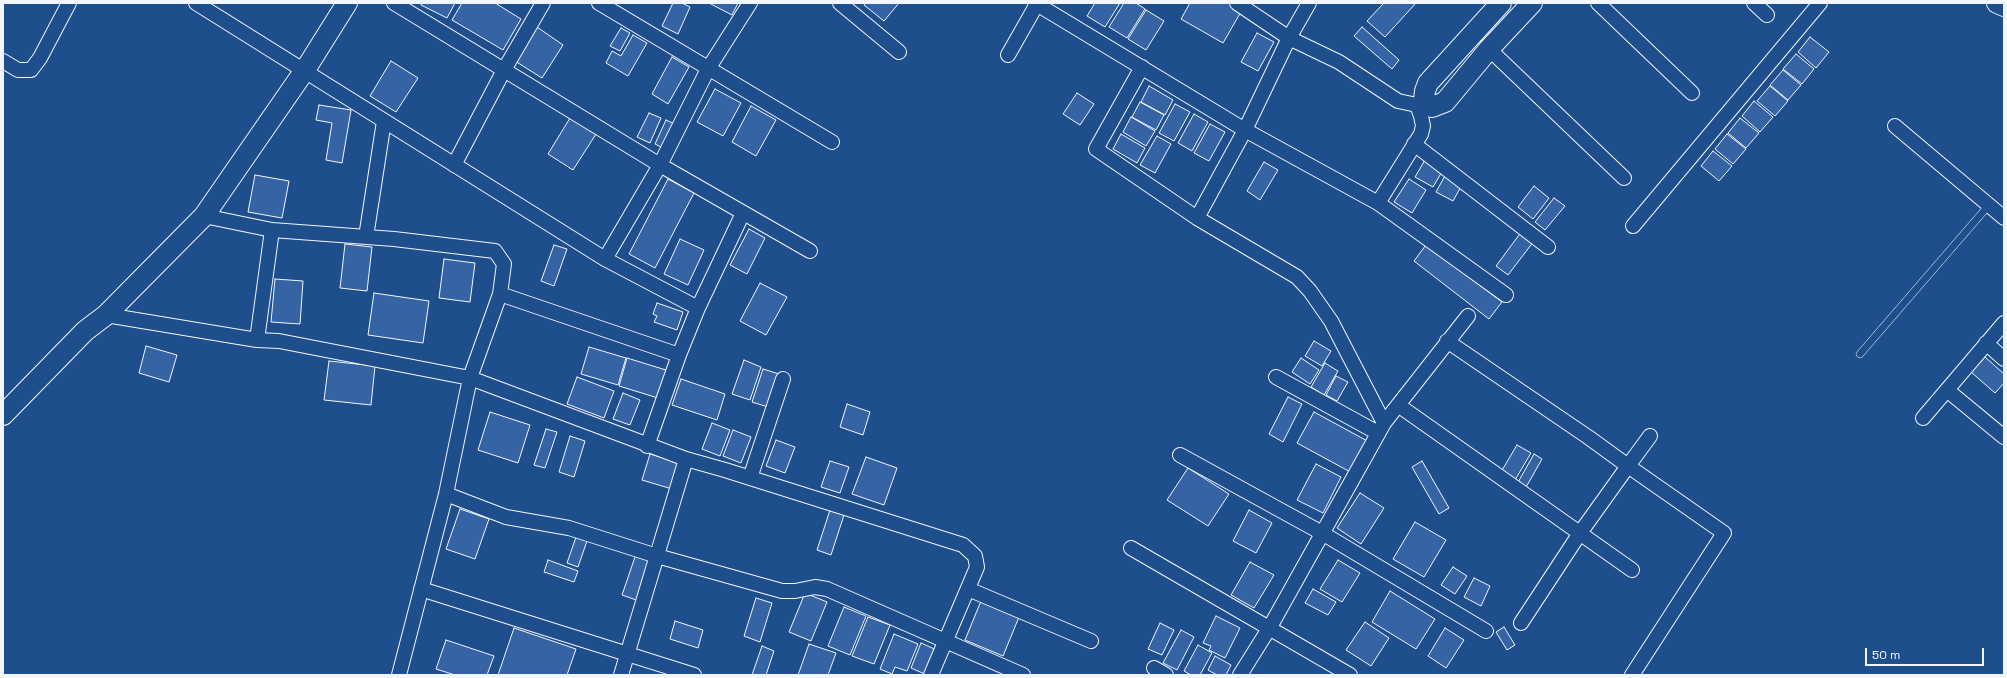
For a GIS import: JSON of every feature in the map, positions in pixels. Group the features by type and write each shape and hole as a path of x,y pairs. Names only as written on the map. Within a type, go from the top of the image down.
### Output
{"street":[{"path":"3,62 18,70 31,70 40,58 69,3"},
{"path":"196,3 605,259 698,308"},
{"path":"3,415 85,331 106,315 204,216 305,70 347,3"},
{"path":"394,3 660,165 810,251"},
{"path":"454,165 504,70 543,3"},
{"path":"599,3 832,142"},
{"path":"605,259 660,165 708,69 750,3"},
{"path":"840,3 899,52"},
{"path":"1237,3 1289,38 1339,62 1398,101 1432,107 1445,102 1489,49 1532,3"},
{"path":"1197,218 1245,130 1289,38 1309,3"},
{"path":"1378,203 1421,134 1423,126 1421,105 1424,100 1425,90 1428,83 1501,3"},
{"path":"1598,3 1692,93"},
{"path":"1754,3 1767,15"},
{"path":"1632,226 1820,3"},
{"path":"1997,3 2004,6"},
{"path":"1008,55 1036,4 1245,130 1378,203 1506,294"},
{"path":"1489,49 1624,178"},
{"path":"1142,67 1096,149 1197,218 1297,277 1310,291 1331,321 1381,428"},
{"path":"366,237 384,121"},
{"path":"1895,126 2004,218"},
{"path":"1414,144 1548,247"},
{"path":"646,446 679,355 698,308 743,213"},
{"path":"204,216 272,230 366,237 494,251 504,264 500,294 470,378 446,494 399,675"},
{"path":"257,340 272,230"},
{"path":"500,294 679,355"},
{"path":"106,315 257,340 279,342 470,378 686,460 750,478 963,545 975,556 977,567 931,675"},
{"path":"1240,675 1270,627 1381,428 1468,316"},
{"path":"1923,418 2004,323"},
{"path":"1448,341 1594,441 1724,533 1632,675"},
{"path":"1986,343 2004,359"},
{"path":"1276,377 1381,428"},
{"path":"750,478 784,379"},
{"path":"1947,390 2004,437"},
{"path":"1398,405 1632,570"},
{"path":"1521,623 1580,533 1650,436"},
{"path":"1180,455 1322,533 1486,631"},
{"path":"621,675 686,460"},
{"path":"446,494 506,517 569,528 657,556 782,591 795,591 815,587 827,589 1023,675"},
{"path":"1131,548 1270,627 1350,675"},
{"path":"421,589 694,675"},
{"path":"968,589 1091,641"},
{"path":"1154,668 1166,675"}],"lane":[{"path":"1860,354 1989,204"}],"building":[{"path":"422,3 455,3 447,18 421,5"},
{"path":"462,3 495,3 521,19 503,50 452,20"},
{"path":"673,3 682,3 690,7 678,34 662,26"},
{"path":"709,3 738,3 732,15"},
{"path":"865,3 899,3 884,21 864,5"},
{"path":"1095,3 1120,3 1105,27 1087,16"},
{"path":"1124,3 1136,3 1145,9 1127,38 1109,27"},
{"path":"1190,3 1231,3 1242,10 1223,43 1181,19"},
{"path":"1384,3 1416,3 1385,37 1367,21"},
{"path":"1146,10 1164,21 1146,50 1128,39"},
{"path":"537,27 563,45 542,78 515,61"},
{"path":"1362,27 1399,60 1392,69 1354,36"},
{"path":"621,28 630,33 620,51 610,46"},
{"path":"1257,33 1274,42 1258,71 1241,62"},
{"path":"633,35 647,43 628,76 606,63 612,51 621,56"},
{"path":"1810,37 1829,52 1816,68 1798,52"},
{"path":"1796,54 1814,69 1802,84 1783,69"},
{"path":"672,57 689,67 668,104 652,94"},
{"path":"391,61 418,78 396,112 370,96"},
{"path":"1783,70 1801,85 1788,100 1770,85"},
{"path":"1149,86 1173,100 1165,115 1141,102"},
{"path":"1770,86 1788,101 1775,116 1757,101"},
{"path":"715,89 741,103 723,136 697,122"},
{"path":"1077,93 1094,104 1080,125 1063,114"},
{"path":"1754,101 1773,117 1760,132 1742,116"},
{"path":"1140,102 1164,115 1156,130 1132,117"},
{"path":"1175,104 1190,112 1174,141 1159,133"},
{"path":"319,105 351,110 342,163 326,160 332,123 316,120"},
{"path":"751,106 776,120 756,156 732,142"},
{"path":"649,113 661,118 650,143 637,137"},
{"path":"1194,114 1208,122 1192,151 1178,143"},
{"path":"1131,117 1155,131 1146,146 1123,132"},
{"path":"570,118 596,134 573,170 548,154"},
{"path":"1740,118 1759,133 1746,148 1728,133"},
{"path":"666,120 679,126 667,150 655,144"},
{"path":"1210,124 1225,132 1209,161 1194,153"},
{"path":"1121,134 1145,148 1137,163 1113,149"},
{"path":"1727,134 1746,149 1733,164 1715,149"},
{"path":"1157,136 1171,144 1155,173 1140,165"},
{"path":"1713,151 1732,166 1719,181 1701,166"},
{"path":"1425,160 1443,170 1433,187 1415,177"},
{"path":"1264,162 1278,170 1260,200 1247,191"},
{"path":"1446,174 1463,183 1453,201 1436,192"},
{"path":"255,175 289,181 282,218 248,212"},
{"path":"668,179 694,193 655,268 629,254"},
{"path":"1409,179 1426,190 1412,213 1394,202"},
{"path":"1534,186 1549,198 1533,219 1518,207"},
{"path":"1554,198 1565,206 1545,230 1535,222"},
{"path":"749,229 765,238 747,274 730,265"},
{"path":"1522,231 1534,241 1508,275 1496,266"},
{"path":"680,239 704,250 688,285 664,274"},
{"path":"345,244 372,247 367,291 340,288"},
{"path":"554,245 567,249 554,286 541,281"},
{"path":"1426,245 1502,302 1489,319 1414,261"},
{"path":"444,259 475,263 470,302 439,298"},
{"path":"275,279 303,281 300,324 271,322"},
{"path":"760,283 787,297 766,335 740,321"},
{"path":"374,293 429,301 423,343 368,335"},
{"path":"657,303 683,312 677,330 654,322 657,316 653,314"},
{"path":"1314,341 1331,351 1322,366 1305,356"},
{"path":"146,346 177,355 169,382 139,373"},
{"path":"589,347 626,358 618,385 581,374"},
{"path":"1985,357 2004,374 2004,383 1995,393 1971,372"},
{"path":"627,358 666,370 658,398 619,386"},
{"path":"1301,358 1319,370 1310,384 1292,372"},
{"path":"744,360 761,367 750,400 732,394"},
{"path":"329,361 375,366 371,405 324,400"},
{"path":"1325,363 1338,371 1324,395 1311,387"},
{"path":"763,369 779,374 768,407 752,402"},
{"path":"1336,376 1348,382 1337,401 1326,395"},
{"path":"577,377 614,391 604,418 567,404"},
{"path":"681,379 725,394 717,420 672,405"},
{"path":"623,393 640,400 630,425 613,419"},
{"path":"1288,397 1302,404 1283,442 1269,434"},
{"path":"847,404 870,412 863,435 840,427"},
{"path":"490,412 530,425 518,463 478,450"},
{"path":"1314,412 1371,443 1354,474 1297,443"},
{"path":"712,423 730,430 720,456 702,449"},
{"path":"546,429 557,432 545,468 534,465"},
{"path":"733,430 751,437 741,463 723,456"},
{"path":"570,436 585,441 574,477 559,472"},
{"path":"776,440 795,447 785,473 766,466"},
{"path":"1517,445 1531,453 1515,480 1501,472"},
{"path":"650,454 680,463 672,489 642,480"},
{"path":"1534,454 1542,459 1525,489 1517,484"},
{"path":"866,457 897,468 884,505 852,494"},
{"path":"830,461 849,467 840,493 821,487"},
{"path":"1422,461 1449,508 1439,514 1412,467"},
{"path":"1316,464 1341,477 1323,513 1297,500"},
{"path":"1188,468 1229,494 1208,526 1167,500"},
{"path":"1360,493 1384,508 1361,544 1337,528"},
{"path":"831,507 845,512 831,555 817,550"},
{"path":"460,509 489,519 475,559 446,549"},
{"path":"1249,510 1272,523 1256,553 1233,541"},
{"path":"1415,522 1446,540 1424,577 1393,559"},
{"path":"576,537 587,541 578,567 567,563"},
{"path":"636,554 653,560 639,601 622,595"},
{"path":"548,560 578,571 574,582 544,572"},
{"path":"1338,560 1360,573 1342,602 1320,589"},
{"path":"1250,562 1274,575 1254,608 1231,595"},
{"path":"1453,567 1467,576 1455,594 1441,585"},
{"path":"1474,578 1490,586 1481,606 1464,597"},
{"path":"1313,589 1336,602 1328,615 1305,603"},
{"path":"1390,591 1435,619 1416,649 1372,622"},
{"path":"805,593 827,602 811,641 789,632"},
{"path":"756,598 772,603 760,642 744,636"},
{"path":"981,601 1019,617 1003,656 965,640"},
{"path":"844,607 866,616 850,655 828,646"},
{"path":"1216,616 1240,628 1225,658 1209,650 1211,646 1203,643"},
{"path":"868,617 890,625 874,664 852,656"},
{"path":"675,621 703,630 698,648 670,639"},
{"path":"1365,622 1389,638 1371,666 1346,650"},
{"path":"1160,623 1174,630 1162,655 1148,649"},
{"path":"1504,627 1515,645 1507,650 1496,632"},
{"path":"514,628 576,649 567,675 498,675"},
{"path":"1445,628 1464,640 1446,668 1428,656"},
{"path":"1181,630 1194,637 1177,670 1163,663"},
{"path":"894,634 918,644 907,671 895,667 892,674 880,669"},
{"path":"446,640 494,656 487,675 455,675 436,669"},
{"path":"921,643 939,651 927,675 911,668"},
{"path":"809,644 836,653 828,675 798,675"},
{"path":"1198,645 1212,653 1200,675 1191,675 1184,671"},
{"path":"762,646 774,651 766,675 752,675"},
{"path":"1215,656 1231,665 1226,675 1217,675 1208,670"}]}
